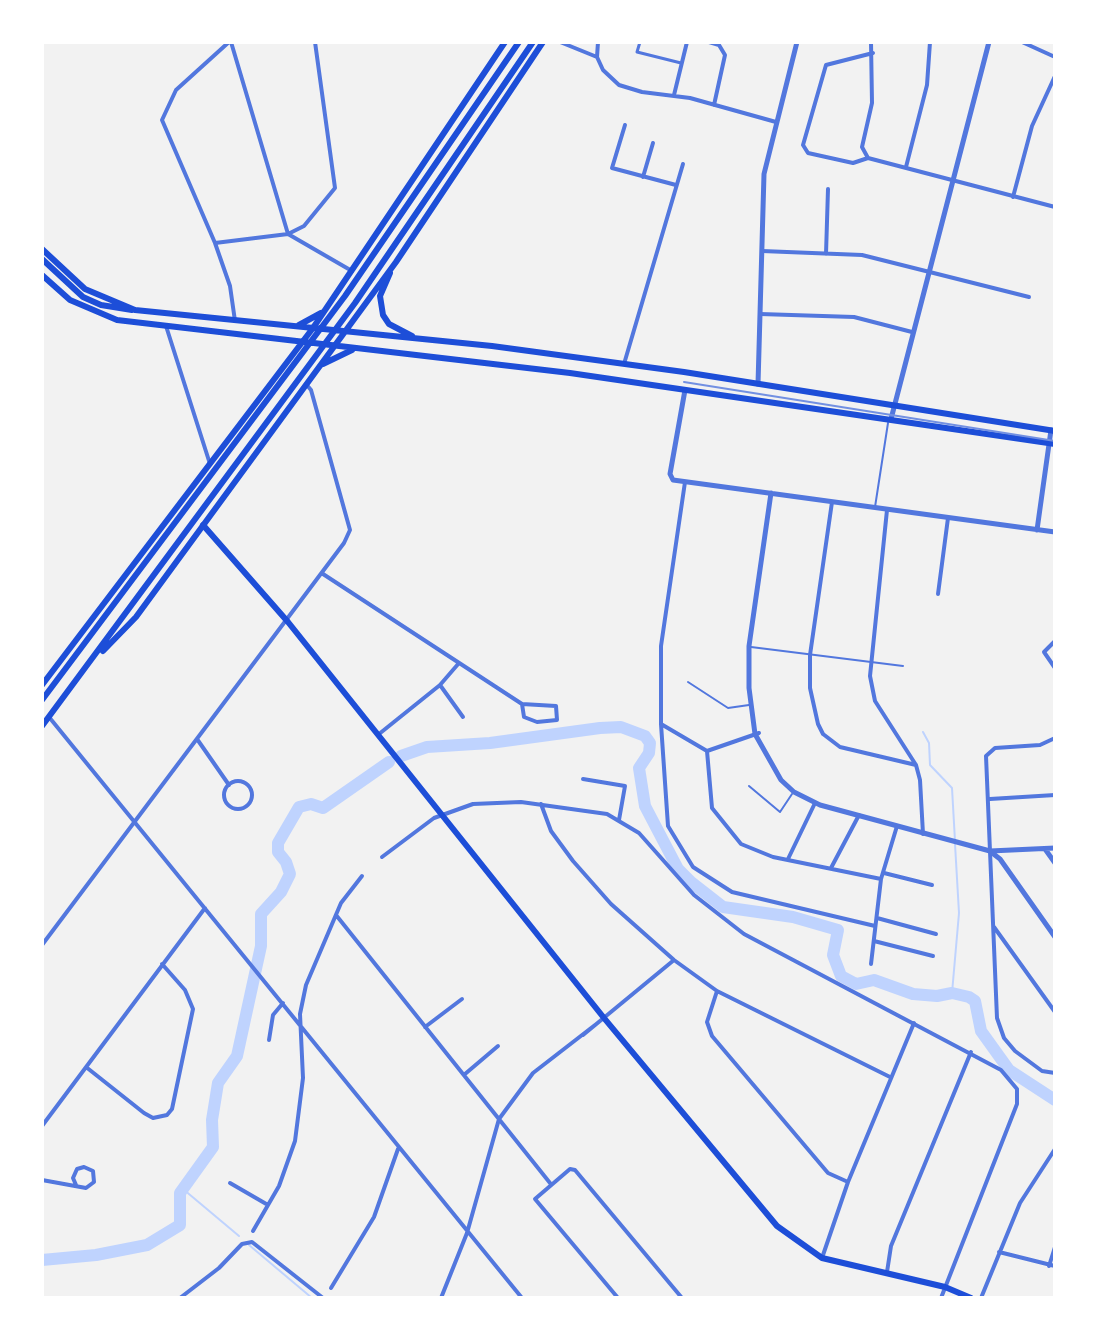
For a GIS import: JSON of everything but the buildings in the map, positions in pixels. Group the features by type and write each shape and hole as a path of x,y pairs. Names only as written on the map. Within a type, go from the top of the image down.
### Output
{"main road":[{"path":"43,681 313,328 505,42"},
{"path":"42,700 136,579 345,296 519,42"},
{"path":"42,726 355,303 533,42"},
{"path":"83,671 136,617 267,439 396,262 543,42"},
{"path":"394,209 409,223 423,223"},
{"path":"383,226 401,224 411,240"},
{"path":"42,249 85,289 135,310"},
{"path":"42,259 83,297 101,305 415,337 624,364 1053,430"},
{"path":"396,262 382,289 380,306 389,324 415,337"},
{"path":"352,271 376,287"},
{"path":"42,275 70,300 101,316 622,380 1052,443"},
{"path":"295,326 327,308"},
{"path":"318,368 343,352 364,349"},
{"path":"622,380 624,364"},
{"path":"263,394 287,411"},
{"path":"242,422 260,421 266,427 267,439"},
{"path":"203,525 288,622 765,1214 793,1241 822,1258 945,1287 971,1298"}],"street":[{"path":"235,321 230,286 215,243 162,120 176,90 230,42 288,234 352,271"},
{"path":"215,243 288,234 304,226 335,188 315,42"},
{"path":"560,42 597,57"},
{"path":"598,42 597,57 603,70 619,85 649,93 674,95 776,122"},
{"path":"640,42 637,52 682,63"},
{"path":"674,95 687,42"},
{"path":"709,42 719,45 725,55 714,105"},
{"path":"758,384 764,174 797,42"},
{"path":"868,158 862,147 872,103 871,42"},
{"path":"906,167 927,85 930,42"},
{"path":"891,419 989,42"},
{"path":"1022,42 1055,57"},
{"path":"873,53 826,65 803,145 808,153 853,163 868,158 1055,207"},
{"path":"1013,197 1032,126 1055,76"},
{"path":"625,125 612,168 676,185"},
{"path":"643,177 653,143"},
{"path":"624,364 683,164"},
{"path":"826,254 828,189"},
{"path":"762,251 862,255 1029,297"},
{"path":"760,314 854,317 912,332"},
{"path":"166,326 210,464"},
{"path":"42,945 288,622 350,530 311,390 306,384"},
{"path":"685,390 670,474 673,480 1055,532"},
{"path":"1037,530 1053,430"},
{"path":"685,482 661,646 661,724 668,826 693,867 732,892 875,926"},
{"path":"771,493 749,646 753,723 772,767 794,792 815,803 923,834 990,851 1055,848"},
{"path":"832,502 810,655 810,688 823,734 840,747 916,765"},
{"path":"887,510 870,662 875,701 916,765 920,780 923,834"},
{"path":"938,594 948,518"},
{"path":"323,574 522,704 556,706 557,720 537,722 524,717 522,704"},
{"path":"1055,641 1044,652 1055,668"},
{"path":"377,736 440,685 459,663"},
{"path":"440,685 463,717"},
{"path":"49,717 522,1298"},
{"path":"661,724 707,751 758,735"},
{"path":"1055,738 1040,745 995,748 987,753 997,1018 1004,1038 1042,1071 1055,1073"},
{"path":"197,739 229,785"},
{"path":"707,751 709,793 720,821 741,844 756,852 881,879"},
{"path":"583,779 625,786 619,820"},
{"path":"238,782 247,784 252,797 248,805 236,809 228,805 225,792 229,785 238,782"},
{"path":"989,799 1055,795"},
{"path":"788,859 815,803"},
{"path":"382,857 441,815 473,804 541,804 607,814 639,833 694,895 744,934 1001,1070 1017,1089 1017,1104 941,1298"},
{"path":"541,804 551,831 573,861 611,904 674,960 717,991 890,1077"},
{"path":"831,868 859,815"},
{"path":"871,964 881,879 897,826"},
{"path":"1045,849 1055,863"},
{"path":"990,851 1000,859 1055,937"},
{"path":"884,873 932,885"},
{"path":"253,1231 290,1159 301,1109 300,1024 306,985 336,915 362,876"},
{"path":"42,1126 205,908"},
{"path":"336,915 550,1183"},
{"path":"877,918 936,934"},
{"path":"993,925 1055,1012"},
{"path":"874,941 933,956"},
{"path":"441,1298 467,1233 499,1119 533,1073 674,960"},
{"path":"86,1067 153,1118 167,1115 172,1109 193,1009 185,990 162,964"},
{"path":"717,991 707,1022 712,1036 828,1173 848,1182"},
{"path":"425,1027 462,999"},
{"path":"269,1040 273,1015 283,1003"},
{"path":"822,1258 848,1182 914,1023"},
{"path":"465,1074 498,1046"},
{"path":"887,1274 894,1245 971,1052"},
{"path":"331,1288 374,1217 398,1149"},
{"path":"981,1298 1020,1203 1055,1149"},
{"path":"42,1180 82,1188 92,1185 93,1171 84,1167 77,1169 73,1178 76,1185"},
{"path":"618,1298 537,1201 537,1196 550,1183 570,1169 575,1170 682,1298"},
{"path":"230,1183 268,1205"},
{"path":"180,1298 247,1243 257,1245 323,1298"},
{"path":"999,1252 1052,1266 1055,1247"}],"lane":[{"path":"874,508 886,426 891,419"},
{"path":"749,646 903,666"},
{"path":"688,682 728,708 750,705"},
{"path":"749,786 780,812 794,792"}],"waterway":[{"path":"401,756 427,747 490,743 600,728 621,727 645,736 650,743 649,753 639,768 645,806 678,869 691,882 723,907 793,917 838,930 833,955 841,976 856,984 874,980 913,994 937,996 952,993 969,997 975,1001 981,1031 1009,1070 1055,1100"},
{"path":"923,732 929,743 930,765 952,788 955,841"},
{"path":"42,1260 96,1255 147,1245 180,1225 180,1193 213,1147 212,1120 218,1083 237,1056 261,946 261,914 281,892 290,874 278,852 278,843 299,807 311,804 323,808 389,762"},
{"path":"952,993 959,913 955,844"},
{"path":"183,1189 239,1236"},
{"path":"249,1245 312,1298"}],"railway":[{"path":"684,382 1055,441"}]}
